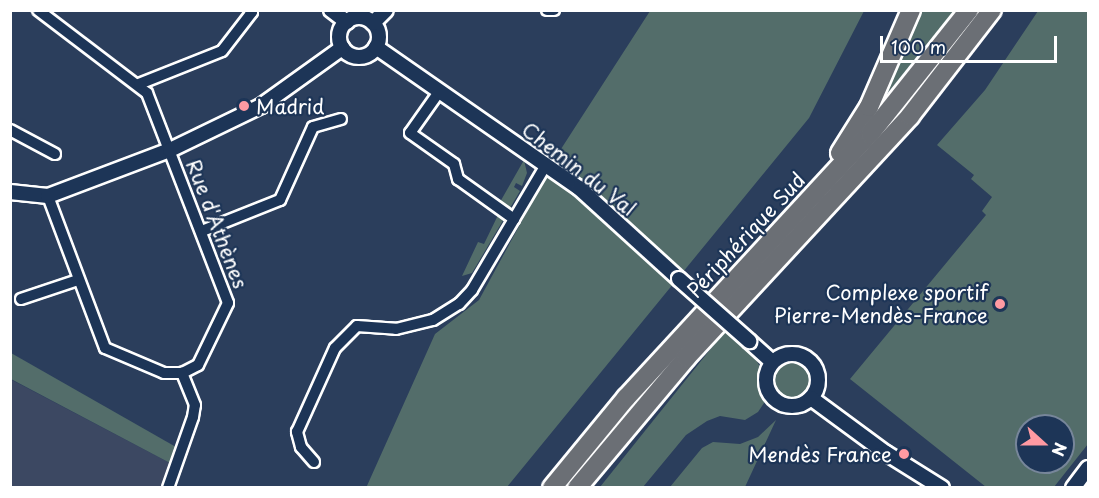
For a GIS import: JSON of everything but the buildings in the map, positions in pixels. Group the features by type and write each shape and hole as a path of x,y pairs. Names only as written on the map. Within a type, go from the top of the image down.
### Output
{"highway":[{"path":"810,199 869,107 912,10"},
{"name":"Périphérique Sud","path":"552,488 633,390 912,85 969,10"},
{"name":"Périphérique Sud","path":"577,488 686,358 910,116 992,10"}],"street":[{"path":"38,10 139,84 222,51 250,10"},
{"path":"331,10 346,22"},
{"path":"373,23 386,10"},
{"path":"548,10 554,10"},
{"path":"361,18 373,23 379,35 376,47 361,57 342,48 340,31 346,22 361,18"},
{"name":"Chemin du Val","path":"376,47 579,188 772,362"},
{"path":"10,192 48,196 170,150 261,106 342,48"},
{"name":"Rue d'Athènes","path":"139,84 147,93 228,303 198,365 182,373"},
{"path":"439,92 410,133 454,164 458,179 514,219"},
{"path":"202,231 280,200 313,127 341,119"},
{"path":"10,130 55,154"},
{"path":"314,462 301,447 297,432 335,348 357,326 396,329 433,320 459,304 472,290 546,165"},
{"path":"48,196 105,348 164,373 182,373 195,405 193,417 168,488"},
{"path":"21,299 78,280"},
{"path":"789,354 804,356 812,363 818,375 811,398 791,406 778,402 766,384 772,362 789,354"},
{"path":"811,398 886,453 942,488"},
{"path":"1073,488 1089,468"}],"shaded area":[{"path":"10,379 170,463 161,487 11,487"}],"green space":[{"path":"650,11 864,11 809,118 507,487 366,488 435,334 479,300 561,149"},
{"path":"921,11 954,11 882,100 894,70"},
{"name":"Complexe sportif Pierre-Mendès-France","path":"1038,11 1088,11 1088,444 1075,460 1075,414 1015,414 1015,474 1064,474 1054,487 986,487 850,379 986,215 982,211 992,197 971,179 974,175 937,145 985,90"},
{"path":"524,160 527,173 522,186 516,183 514,187 520,191 510,208 500,202"},
{"path":"499,213 505,217 472,273 462,276 478,242 484,244"},
{"path":"725,331 753,354 759,365 766,400 758,412 745,420 720,416 707,421 686,435 643,487 600,487"},
{"path":"11,353 176,447 170,463 11,379"},
{"path":"792,363 804,368 809,380 804,392 792,397 780,392 775,380 780,368"},
{"path":"776,420 745,487 670,487 702,448 713,442 740,444 758,437"}],"place":[{"name":"Madrid","path":"244,106"},
{"name":"Complexe sportif Pierre-Mendès-France","path":"1000,304"},
{"name":"Mendès France","path":"904,454"}]}
